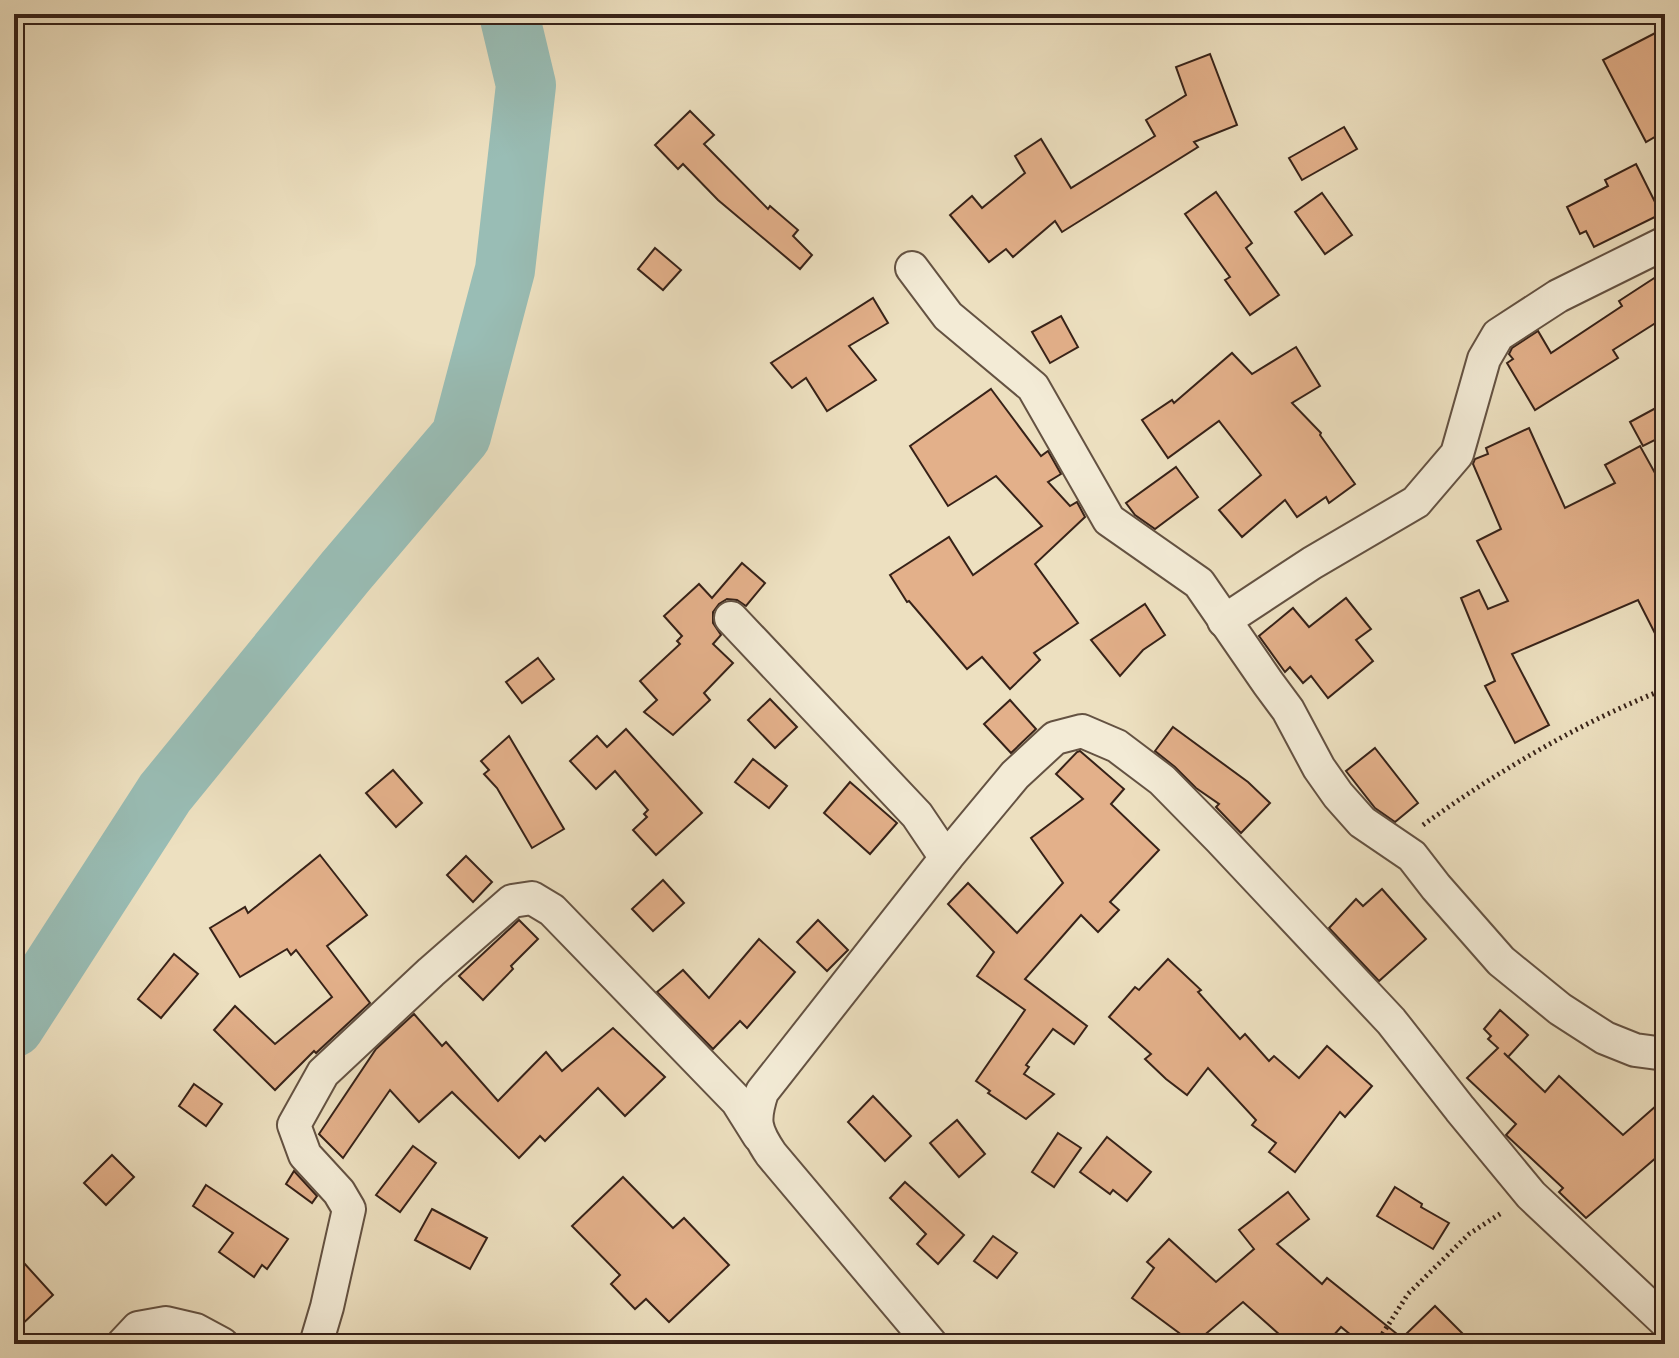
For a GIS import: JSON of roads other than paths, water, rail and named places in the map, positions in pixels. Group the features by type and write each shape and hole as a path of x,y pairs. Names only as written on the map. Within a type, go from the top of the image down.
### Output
{"street":[{"path":"1224,621 1312,563 1416,502 1457,454 1484,359 1498,335 1558,296 1665,243"},
{"path":"912,268 948,316 1033,387 1109,520 1199,583 1288,710 1319,768 1362,822 1412,856 1501,961 1560,1009 1605,1038 1635,1050 1665,1054"},
{"path":"731,618 917,815 946,858"},
{"path":"759,1136 755,1114 762,1092 946,858 1015,775 1055,738 1082,731 1117,746 1162,780 1232,850 1391,1021 1531,1195 1665,1321"},
{"path":"316,1344 349,1209 339,1192 305,1155 294,1125 323,1073 512,901 532,898 552,910 737,1101 780,1165 931,1344"},
{"path":"123,1344 138,1328 166,1323 196,1330 222,1344"}],"waterway":[{"path":"14,1027 165,793 461,436 505,270 526,85 509,14"}]}
